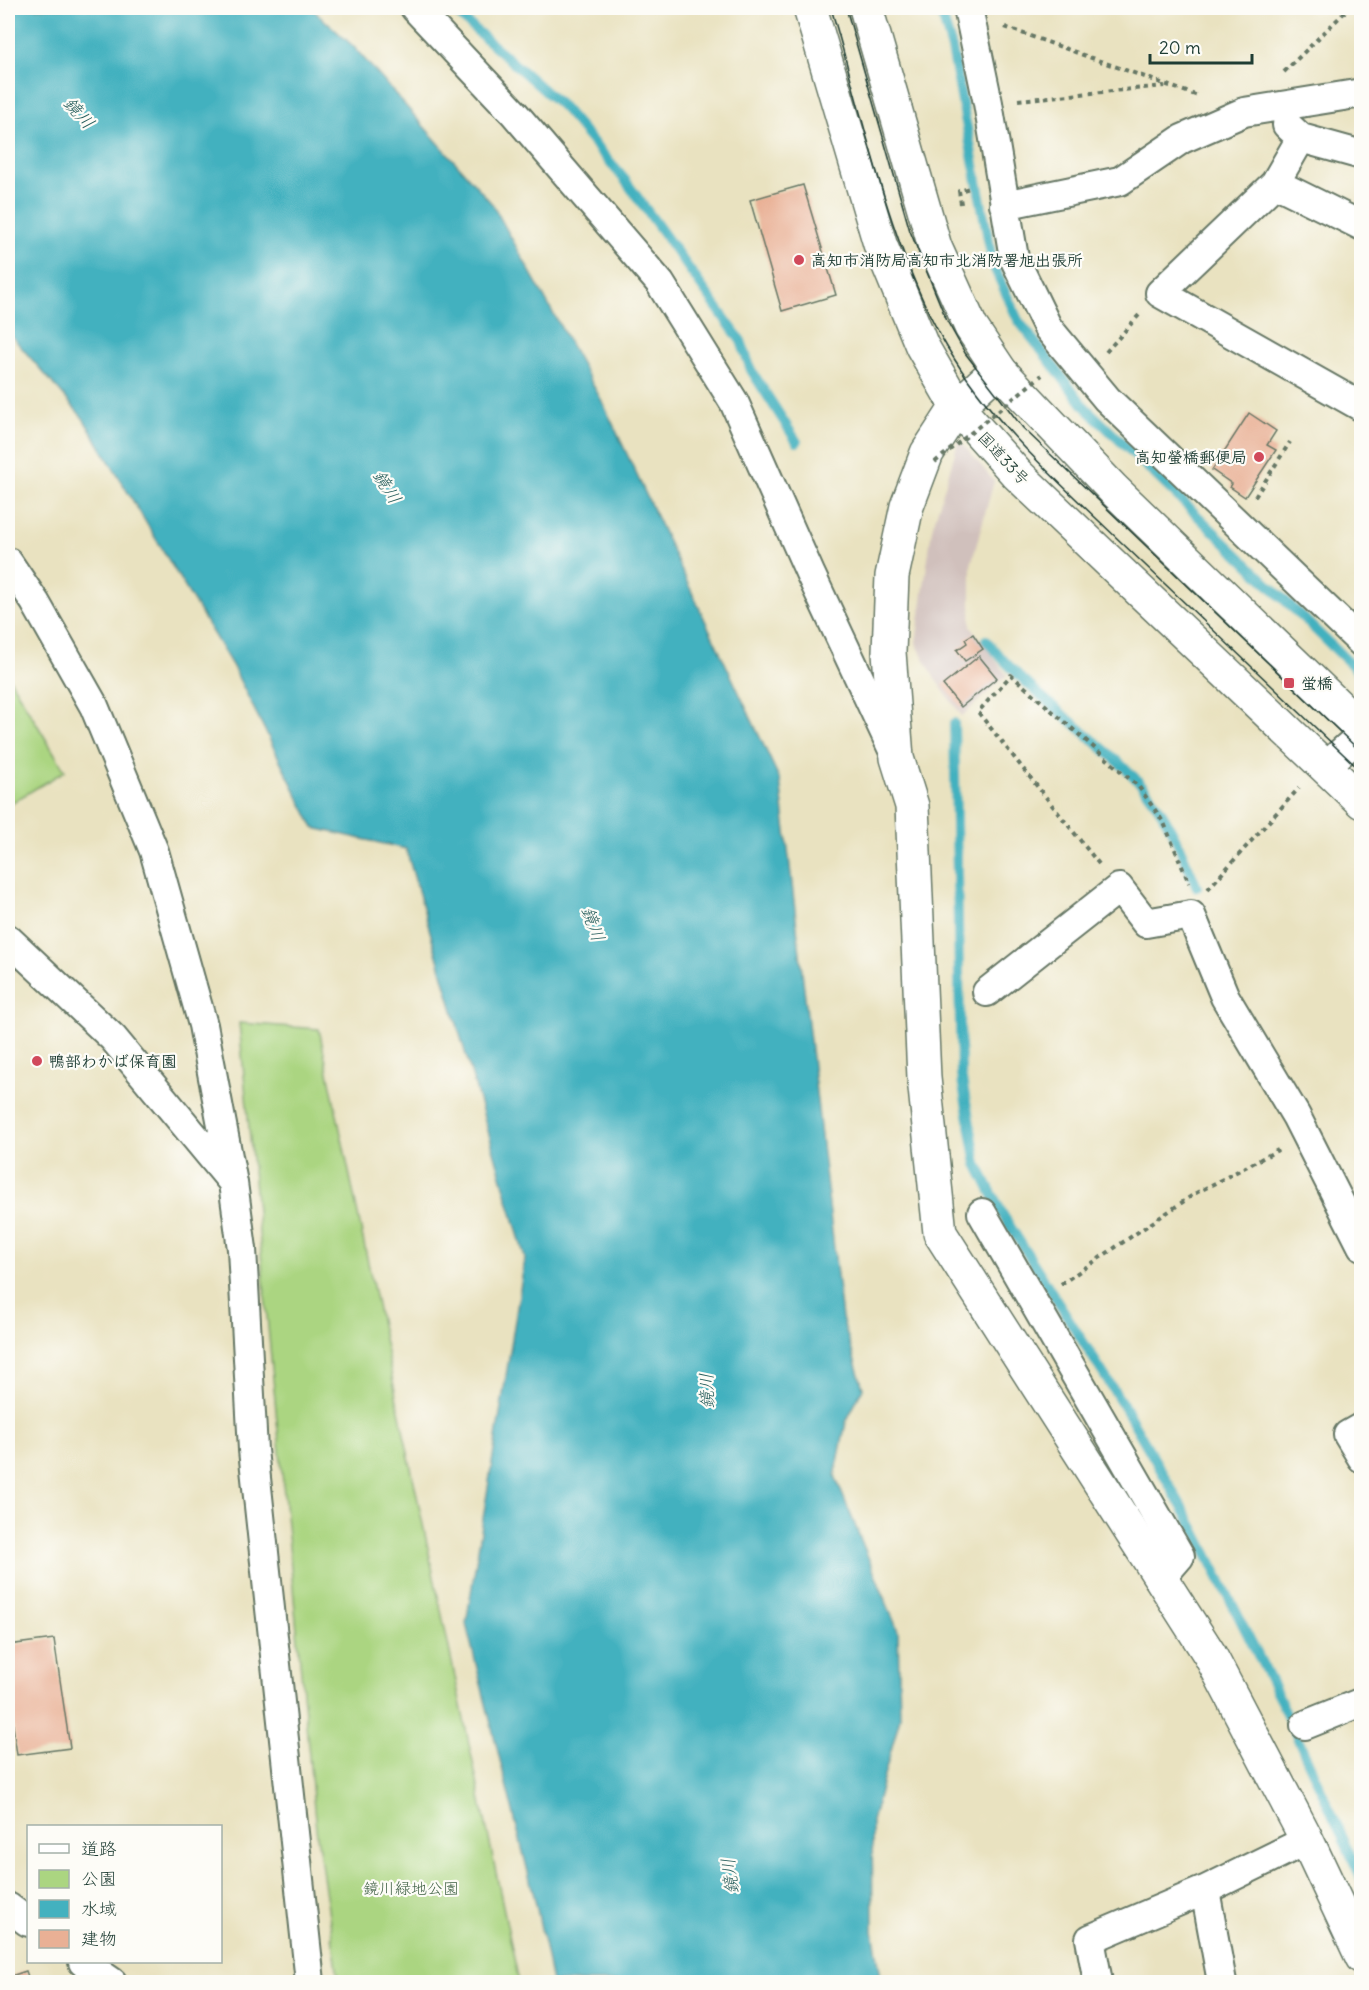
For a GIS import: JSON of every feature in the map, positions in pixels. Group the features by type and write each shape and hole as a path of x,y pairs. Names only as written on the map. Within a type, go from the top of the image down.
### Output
{"main road":[{"name":"国道33号","path":"810,8 880,244 922,346 957,407 1017,474 1362,802"},
{"path":"866,8 935,247 971,327 1001,372 1113,489 1362,729"},
{"path":"1001,372 985,381 957,407 927,453 907,506 892,576 889,652 897,758 912,806 924,1078 940,1233 1210,1655 1307,1840 1362,1957"}],"street":[{"path":"415,8 514,113 660,283 734,402 810,573 897,758"},
{"path":"969,11 988,103 1014,258 1048,328 1086,376 1362,643"},
{"path":"1004,205 1120,181 1182,139 1256,111 1362,93"},
{"path":"1256,111 1301,138 1362,155"},
{"path":"1301,138 1275,183 1160,293 1362,407"},
{"path":"1275,183 1362,226"},
{"path":"8,562 35,602 94,706 154,851 203,1025 233,1183 242,1249 253,1450 310,1983"},
{"path":"1325,767 1362,734"},
{"path":"987,992 1119,888 1146,923 1194,908 1225,997 1306,1135 1362,1246"},
{"path":"8,939 113,1038 233,1183"},
{"path":"982,1213 1180,1556 1161,1578"},
{"path":"1362,1427 1348,1435 1362,1458"},
{"path":"1305,1725 1362,1702"},
{"path":"1098,1983 1090,1939 1205,1890 1307,1840"},
{"path":"1205,1890 1222,1983"},
{"path":"8,1907 27,1921"},
{"path":"84,1963 112,1983"}],"path":[{"path":"969,11 1169,86 1256,111 1269,87 1349,8"},
{"path":"988,103 1169,86"},
{"path":"959,195 959,191 966,189"},
{"path":"1086,376 1160,293"},
{"path":"935,462 1042,375"},
{"path":"1237,524 1290,442"},
{"path":"1119,888 978,712 1011,675 1139,787 1164,823 1194,908 1309,777 1325,767"},
{"path":"1034,1303 1196,1193 1306,1135"}],"shaded area":[{"path":"959,439 994,481 971,565 971,627 1007,675 962,716 935,679 916,643 932,529"}],"green space":[{"path":"8,676 65,771 8,805"},
{"name":"鏡川緑地公園","path":"239,1023 319,1029 519,1982 339,1982 316,1829"}],"water":[{"name":"鏡川","path":"8,8 311,8 353,46 493,205 603,403 780,780 842,1318 863,1388 846,1422 835,1476 898,1631 900,1717 872,1821 873,1931 882,1982 552,1982 536,1904 466,1624 525,1258 406,849 314,828 232,665 83,418 8,332"}],"building":[{"path":"803,185 836,295 782,311 750,200"},
{"path":"1249,413 1276,431 1267,445 1276,450 1245,497 1230,487 1232,484 1212,470"},
{"path":"973,634 983,649 965,661 957,650 967,643 965,639"},
{"path":"979,656 997,678 961,707 943,685"},
{"path":"54,1639 70,1748 17,1755 8,1689 8,1645"},
{"path":"26,1971 30,1982 8,1982 8,1977"}],"waterway":[{"path":"451,8 563,107 625,180 741,341 751,370 797,442"},
{"path":"940,8 952,49 993,265 1018,320 1085,407 1362,675"},
{"path":"986,640 1003,660 1041,696 1121,764 1150,794 1166,819 1197,887"},
{"path":"954,723 961,1074 977,1164 1003,1215 1125,1408 1194,1528 1277,1693 1362,1880"}],"tram line":[{"path":"831,8 880,182 909,268 927,309 965,375 984,402 1028,451 1362,772"},
{"path":"846,8 910,231 947,321 965,353 1023,428 1362,753"}],"place":[{"name":"高知市消防局高知市北消防署旭出張所","path":"799,260"},
{"name":"高知螢橋郵便局","path":"1259,457"},
{"name":"蛍橋","path":"1289,683"},
{"name":"鴨部わかば保育園","path":"37,1061"}]}
